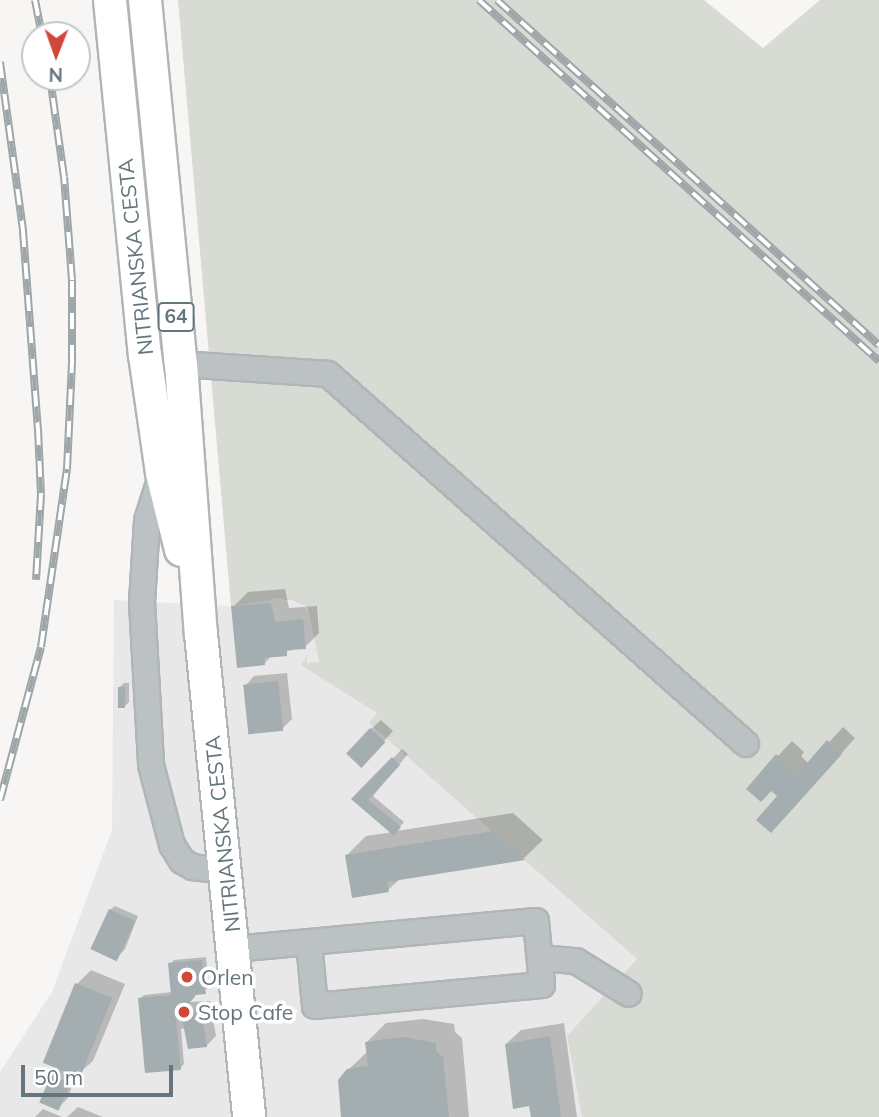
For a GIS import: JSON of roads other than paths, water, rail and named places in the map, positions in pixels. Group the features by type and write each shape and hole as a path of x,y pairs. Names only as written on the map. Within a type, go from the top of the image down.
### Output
{"main road":[{"name":"NITRIANSKA CESTA","path":"110,0 145,355 162,473 201,634"},
{"name":"NITRIANSKA CESTA","path":"145,0 181,364 201,634 249,1117"}],"lane":[{"path":"181,364 328,374 746,744"},
{"path":"162,473 146,521 142,602 151,765 172,845 182,861 193,867 226,871"},
{"path":"234,949 309,942 536,921 542,985 315,1006 309,942"},
{"path":"540,958 576,961 629,994"}],"railway":[{"path":"35,0 39,21"},
{"path":"479,0 879,361"},
{"path":"497,0 879,345"},
{"path":"0,62 23,231 38,429 41,494 36,580"},
{"path":"0,800 41,647 67,469 72,361 72,280 64,177 52,91"}],"place":[{"name":"Orlen","path":"187,977"},
{"name":"Stop Cafe","path":"184,1012"}]}
